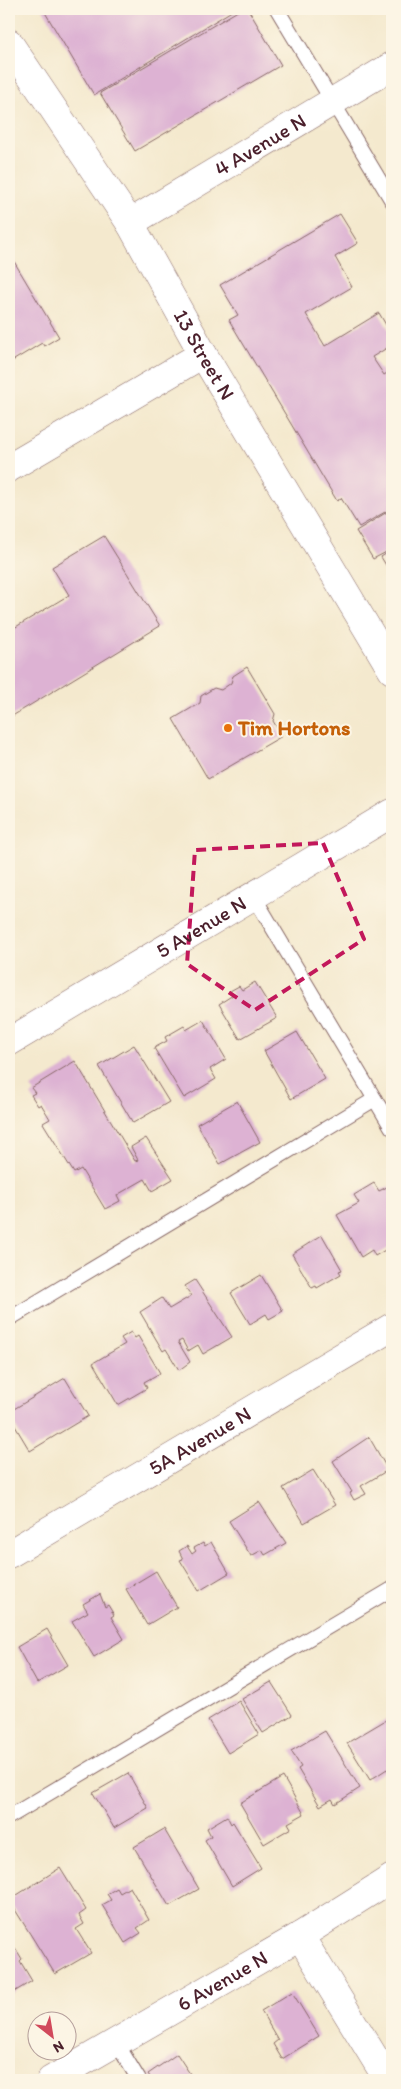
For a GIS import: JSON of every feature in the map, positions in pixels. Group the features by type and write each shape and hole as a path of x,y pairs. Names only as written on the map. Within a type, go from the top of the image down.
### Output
{"street":[{"name":"13 Street N","path":"9,43 130,223 204,354 392,670"},
{"name":"4 Avenue N","path":"130,223 392,66"},
{"path":"9,468 204,354"},
{"name":"5 Avenue N","path":"9,1042 392,813"},
{"name":"5A Avenue N","path":"9,1554 392,1327"},
{"name":"6 Avenue N","path":"51,2080 300,1936 392,1878"},
{"path":"300,1936 388,2080"}],"lane":[{"path":"277,9 392,201"},
{"path":"253,895 392,1128"},
{"path":"9,1319 375,1099"},
{"path":"9,1818 392,1589"},
{"path":"116,2042 139,2080"}],"highlighted area":[{"path":"323,843 364,939 255,1010 187,964 195,850"}],"building":[{"path":"43,9 166,10 235,9 94,95"},
{"path":"241,9 248,9 281,65 135,151 100,93"},
{"path":"340,214 358,243 335,257 352,287 306,314 325,346 379,313 392,335 392,345 372,357 384,375 392,370 392,508 359,527 341,498 337,501 229,320 238,315 220,285"},
{"path":"9,253 59,337 44,346 42,343 9,363"},
{"path":"392,509 392,549 373,559 356,531"},
{"path":"104,536 160,626 9,718 9,631 69,595 52,567"},
{"path":"392,550 392,575 381,557"},
{"name":"Tim Hortons","path":"247,667 275,714 273,721 282,736 208,779 173,719 200,703 201,696 214,688 221,690 231,683 233,676"},
{"path":"255,982 277,1018 240,1039 219,1004 233,995 230,991 239,986 242,990"},
{"path":"203,1020 226,1059 210,1069 216,1079 184,1098 154,1048 167,1041 165,1037 184,1026 186,1030"},
{"path":"297,1032 325,1079 291,1099 264,1051"},
{"path":"134,1045 169,1102 133,1123 99,1066"},
{"path":"75,1061 135,1161 138,1160 131,1147 146,1138 173,1179 152,1191 145,1179 117,1195 120,1201 105,1209 81,1169 74,1173 43,1123 50,1119 41,1104 38,1106 31,1095 35,1093 31,1088"},
{"path":"237,1101 260,1142 220,1164 197,1124"},
{"path":"374,1183 379,1191 389,1186 392,1192 392,1246 375,1256 372,1250 361,1257 337,1215 359,1203 354,1195"},
{"path":"322,1235 342,1270 339,1271 341,1274 317,1288 316,1286 312,1288 292,1254"},
{"path":"261,1275 283,1311 269,1319 266,1314 250,1324 231,1293"},
{"path":"195,1280 232,1337 203,1354 198,1345 188,1351 182,1340 178,1342 190,1362 179,1370 166,1349 163,1351 140,1312 162,1298 169,1309 191,1296 185,1286"},
{"path":"131,1332 135,1338 138,1336 160,1373 144,1382 147,1388 118,1405 93,1363 125,1344 121,1338"},
{"path":"65,1378 88,1416 30,1451 9,1416 9,1412"},
{"path":"369,1437 388,1470 361,1486 366,1494 354,1500 350,1493 352,1492 333,1461"},
{"path":"313,1470 335,1505 304,1523 283,1488"},
{"path":"259,1502 286,1543 265,1555 262,1550 251,1556 229,1521"},
{"path":"211,1542 229,1573 199,1591 180,1560 183,1559 179,1551 187,1546 192,1554 196,1551 194,1548 203,1543 205,1546"},
{"path":"156,1571 177,1607 147,1625 126,1589"},
{"path":"100,1594 105,1607 108,1605 114,1615 111,1617 124,1639 94,1657 72,1621 88,1612 83,1604"},
{"path":"47,1629 68,1665 37,1683 17,1647"},
{"path":"271,1682 292,1715 263,1733 242,1699"},
{"path":"239,1701 259,1734 228,1753 208,1720"},
{"path":"391,1717 392,1769 388,1771 387,1769 370,1780 347,1743"},
{"path":"325,1731 360,1788 335,1804 332,1799 320,1806 298,1769 301,1767 291,1751"},
{"path":"128,1773 148,1808 114,1828 93,1793"},
{"path":"283,1777 304,1814 288,1823 291,1828 264,1844 240,1803"},
{"path":"227,1816 231,1824 233,1822 261,1868 232,1886 205,1840 211,1836 207,1828"},
{"path":"164,1829 199,1889 169,1906 134,1847"},
{"path":"60,1868 86,1910 79,1915 84,1924 76,1929 91,1953 55,1974 9,1900"},
{"path":"130,1887 149,1920 137,1928 141,1933 125,1943 102,1905 111,1900 107,1894 117,1888 120,1893"},
{"path":"11,1946 14,1951 16,1949 22,1959 20,1961 32,1981 9,1995 9,1948"},
{"path":"292,1992 319,2036 282,2059 273,2044 278,2040 261,2011"},
{"path":"177,2054 194,2080 152,2080 148,2074"}],"place":[{"name":"Tim Hortons","path":"228,728"}]}
